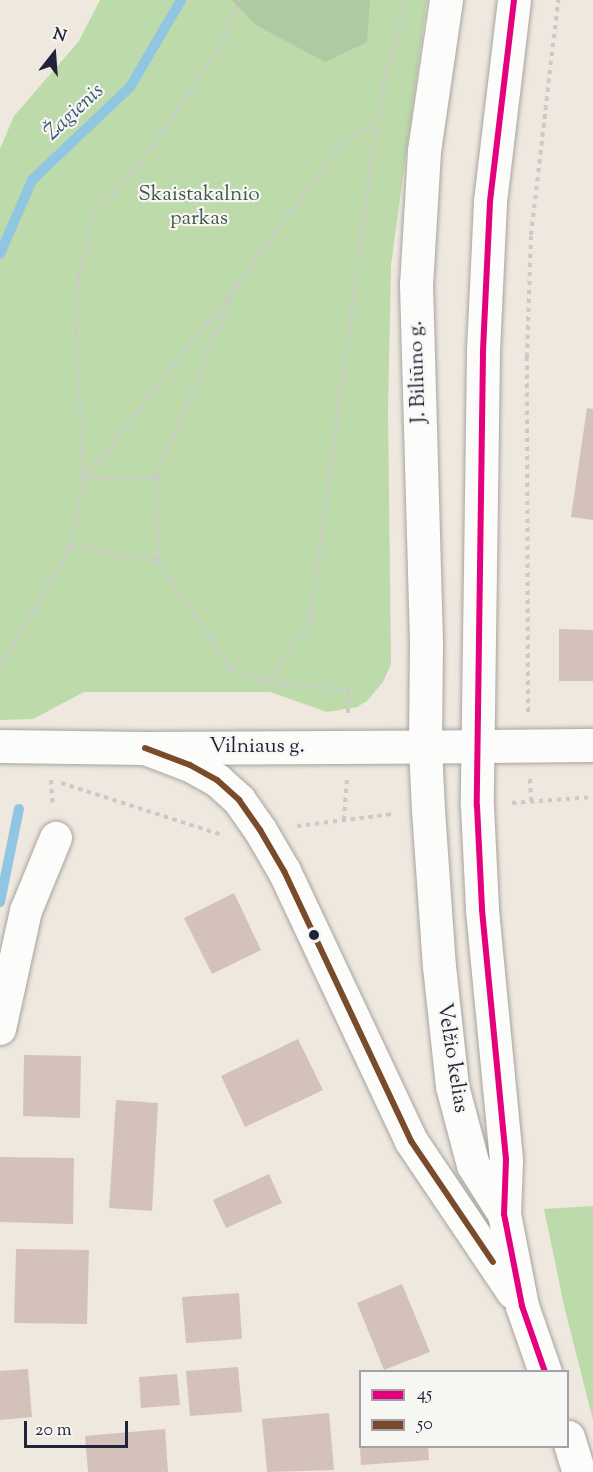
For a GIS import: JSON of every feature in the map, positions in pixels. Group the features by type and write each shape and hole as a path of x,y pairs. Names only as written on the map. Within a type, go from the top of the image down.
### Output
{"main road":[{"name":"J. Biliūno g.","path":"425,747 426,644 416,285 424,151 446,0"},
{"path":"478,746 483,353 489,214 514,0"},
{"name":"Vilniaus g.","path":"0,746 145,748 593,745"},
{"name":"Velžio kelias","path":"478,746 482,910 506,1160 504,1214"},
{"name":"Velžio kelias","path":"425,747 431,873 452,1086 473,1165 504,1214"},
{"path":"145,748 190,765 217,780 238,800 260,830 284,871 411,1141 522,1306"},
{"path":"504,1214 522,1306 545,1370"},
{"path":"569,1443 579,1472"}],"street":[{"path":"0,1029 26,911 56,838"}],"path":[{"path":"0,667 71,546 84,479 76,334 78,278 94,216 153,148 222,44 239,0"},
{"path":"237,285 156,478 158,561 231,669 265,681 310,622 377,123 387,70 407,0"},
{"path":"531,801 527,357 531,235 558,0"},
{"path":"84,479 237,285 344,141 377,123"},
{"path":"84,479 156,478"},
{"path":"71,546 158,561"},
{"path":"50,779 229,838 260,830 344,820"}],"green space":[{"name":"Skaistakalnio parkas","path":"100,0 427,0 391,265 388,410 391,664 383,682 367,701 357,707 327,712 270,692 84,692 33,719 0,720 0,149 14,116 79,41"},
{"path":"232,0 370,0 367,42 325,62 256,25"},
{"path":"593,1206 593,1420 565,1310 544,1209"}],"building":[{"path":"587,408 593,409 593,520 571,517"},
{"path":"559,629 593,630 593,681 559,681"},
{"path":"234,893 261,950 212,974 184,918"},
{"path":"298,1039 323,1090 245,1127 221,1076"},
{"path":"24,1055 81,1056 80,1118 23,1116"},
{"path":"116,1100 158,1103 152,1211 109,1208"},
{"path":"0,1157 74,1158 73,1224 0,1222"},
{"path":"269,1174 282,1203 226,1228 213,1200"},
{"path":"16,1249 89,1250 87,1324 14,1323"},
{"path":"402,1284 430,1352 384,1370 357,1303"},
{"path":"239,1293 242,1339 186,1343 182,1297"},
{"path":"238,1367 242,1412 190,1416 186,1371"},
{"path":"28,1369 32,1417 0,1420 0,1371"},
{"path":"177,1374 180,1405 141,1408 139,1377"},
{"path":"329,1413 334,1470 267,1472 262,1419"},
{"path":"165,1429 168,1472 88,1472 85,1436"},
{"path":"360,1448 428,1448 429,1460 361,1465"}],"waterway":[{"name":"Žagienis","path":"0,254 32,180 130,87 181,0"},
{"name":"Žagienis","path":"0,902 19,809"}],"transit line":[{"name":"45","path":"514,0 490,202 483,353 477,806 482,910 506,1160 504,1214 522,1306 544,1370"},
{"name":"50","path":"145,748 190,765 217,780 239,800 260,830 284,871 411,1141 493,1262"}]}
